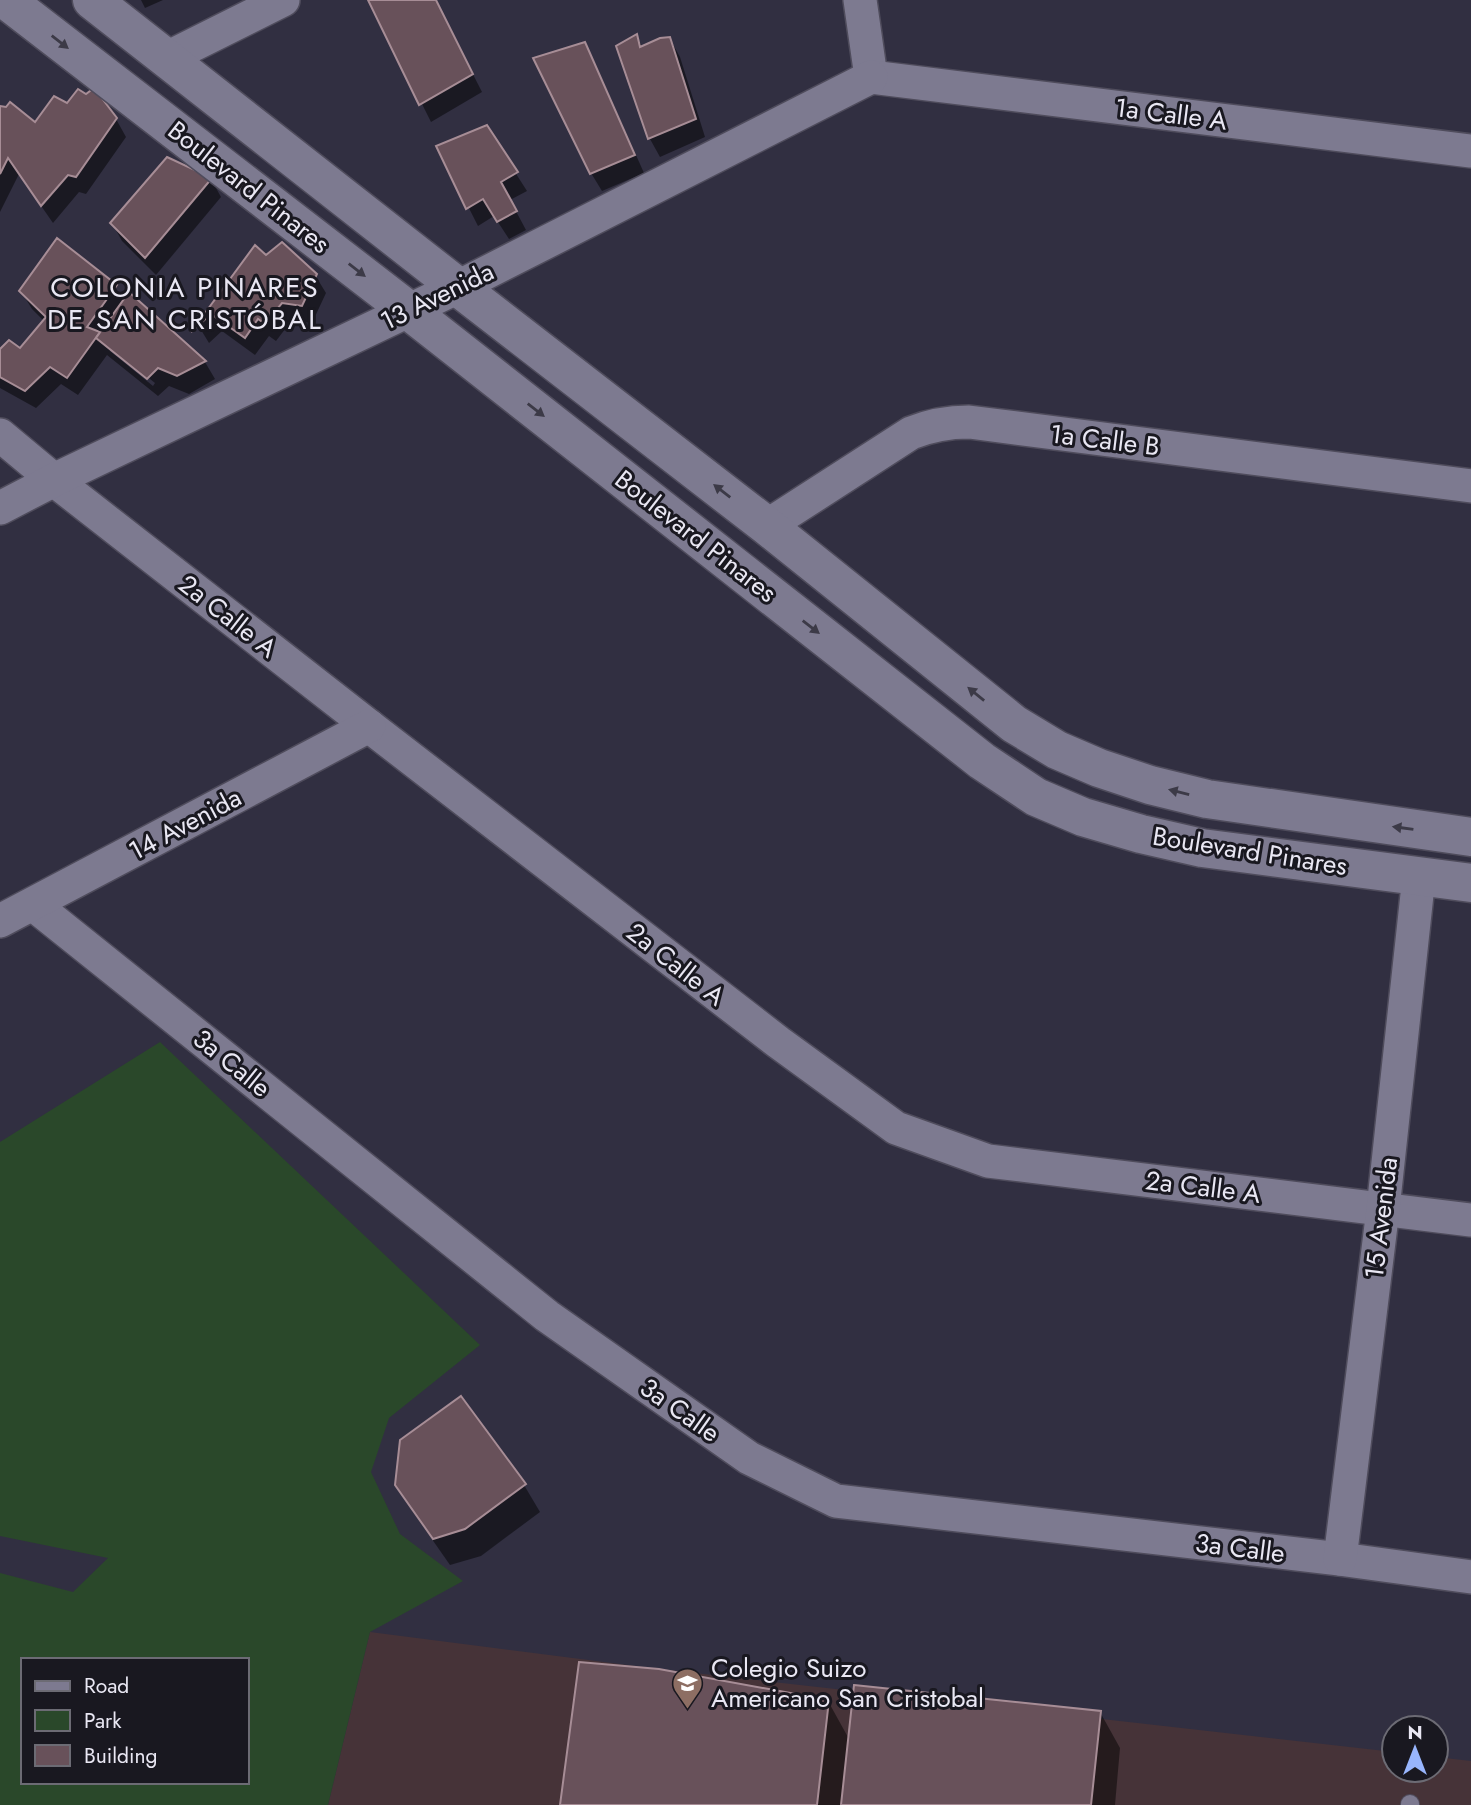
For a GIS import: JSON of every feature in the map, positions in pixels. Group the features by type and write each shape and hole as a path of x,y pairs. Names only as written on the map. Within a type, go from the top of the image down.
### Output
{"street":[{"name":"Boulevard Pinares","path":"6,0 408,310 971,753 1036,797 1083,817 1202,848 1471,883"},
{"name":"Boulevard Pinares","path":"92,0 767,526 1014,724 1057,750 1150,785 1208,799 1471,837"},
{"path":"167,58 283,0"},
{"path":"860,0 871,77"},
{"name":"13 Avenida","path":"0,508 458,287 871,77"},
{"name":"1a Calle A","path":"871,77 1471,151"},
{"name":"1a Calle B","path":"767,526 911,433 930,425 949,422 969,422 1471,486"},
{"name":"2a Calle A","path":"0,435 369,726 778,1042 896,1128 988,1161 1471,1220"},
{"name":"14 Avenida","path":"0,921 369,726"},
{"name":"15 Avenida","path":"1339,1559 1383,1209 1419,876"},
{"name":"3a Calle","path":"34,905 547,1316 749,1458 836,1501 1339,1559 1471,1577"}],"shaded area":[{"name":"Colegio Suizo Americano San Cristobal","path":"370,1632 659,1669 1380,1750 1380,1784 1450,1784 1450,1759 1471,1761 1471,1805 328,1805"}],"green space":[{"path":"160,1042 480,1345 389,1418 371,1472 400,1534 463,1581 370,1632 328,1805 0,1805 0,1573 73,1592 108,1558 0,1536 0,1142"}],"building":[{"path":"368,0 436,0 473,74 419,105"},
{"path":"637,34 640,47 660,38 670,37 696,119 648,139 616,46"},
{"path":"585,42 635,155 590,174 533,58"},
{"path":"94,88 117,118 76,177 68,175 41,206 8,158 0,174 0,106 6,107 10,102 35,122 54,96 67,103 78,89 86,94"},
{"path":"487,125 518,172 501,182 517,211 497,222 483,199 466,209 436,146"},
{"path":"167,157 212,178 145,258 110,223"},
{"path":"57,238 117,285 87,327 100,332 67,378 50,367 25,391 0,377 0,349 9,340 20,348 46,317 19,291"},
{"path":"282,242 317,274 302,306 282,303 265,324 258,319 245,338 211,314 191,332 255,245 266,255"},
{"path":"129,292 206,361 177,376 158,368 147,379 96,338"},
{"path":"461,1396 526,1484 465,1529 433,1539 395,1485 400,1440"},
{"path":"579,1662 659,1669 829,1700 817,1805 560,1805"},
{"path":"854,1685 1101,1711 1091,1805 841,1805"}],"place":[{"name":"Colegio Suizo Americano San Cristobal","path":"688,1710"}],"district":[{"name":"COLONIA PINARES DE SAN CRISTÓBAL","path":"185,303"}]}
